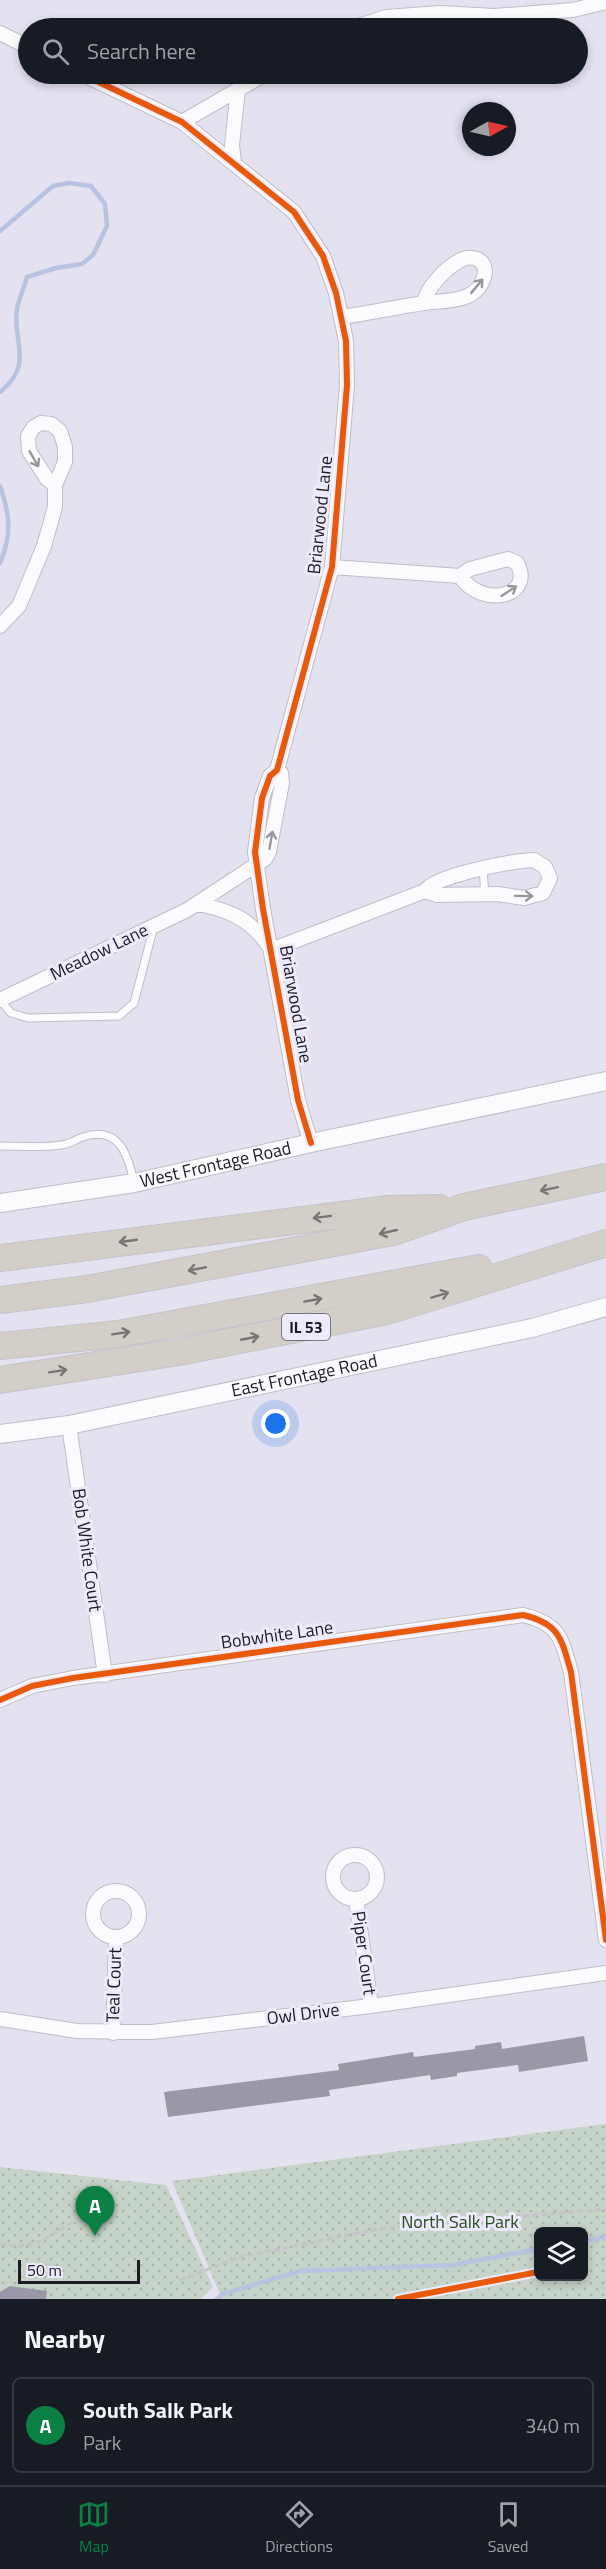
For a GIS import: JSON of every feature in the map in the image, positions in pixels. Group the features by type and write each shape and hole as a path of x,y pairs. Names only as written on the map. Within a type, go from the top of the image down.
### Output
{"highway":[{"path":"0,1300 87,1289 393,1232 464,1207 606,1177"},
{"path":"0,1258 389,1209 464,1207"},
{"name":"IL 53","path":"0,1346 118,1334 606,1244"},
{"name":"IL 53","path":"0,1380 179,1352 387,1311 606,1244"}],"street":[{"path":"383,18 440,13 495,16 573,10 606,2"},
{"path":"0,33 18,42"},
{"name":"Briarwood Lane","path":"102,84 182,123 294,212 326,265 342,317 347,385 332,567 277,770 270,776 261,806 255,848 263,909 298,1100 311,1143"},
{"path":"182,123 247,84"},
{"path":"234,164 232,145 238,89"},
{"path":"342,317 424,303"},
{"path":"0,626 19,606 44,546 55,507 55,485"},
{"path":"332,567 460,576"},
{"name":"Briarwood Lane","path":"258,864 269,852 282,783 277,770"},
{"path":"198,904 230,912 246,921 260,933 271,950 424,891 430,884 446,878 534,860 545,867 550,878 543,893 530,898 485,894 437,895 424,891"},
{"name":"Meadow Lane","path":"0,1000 198,904 258,864"},
{"name":"West Frontage Road","path":"0,1203 134,1183 606,1081"},
{"name":"East Frontage Road","path":"0,1434 69,1425 520,1330 606,1307"},
{"name":"Bob White Court","path":"69,1425 105,1675"},
{"name":"Bobwhite Lane","path":"0,1700 32,1686 105,1675 523,1615 541,1619 557,1632 571,1672 606,1940"},
{"name":"Piper Court","path":"356,1899 371,2006"},
{"name":"Teal Court","path":"113,2033 116,1937"},
{"name":"Owl Drive","path":"0,2019 77,2031 153,2032 371,2006 606,1973"}],"lane":[{"path":"261,806 277,811"},
{"path":"483,870 485,894"},
{"path":"0,1000 11,1013 28,1018 119,1016 134,1003 154,926"},
{"path":"0,1146 60,1145 84,1137 106,1136 120,1143 125,1150 134,1183"}],"path":[{"path":"180,2280 240,2257 383,2228 606,2208"},
{"path":"0,2244 20,2247 40,2243 73,2222"}],"green space":[{"name":"North Salk Park","path":"606,2124 606,2299 222,2299 172,2181"},
{"path":"0,2167 166,2185 213,2287 201,2299 0,2299"}],"building":[{"path":"584,2036 588,2061 519,2072 518,2065 457,2073 457,2076 431,2080 430,2075 329,2090 330,2096 168,2117 164,2092 339,2070 338,2064 413,2052 414,2057 475,2049 475,2046 501,2042 502,2049"},
{"path":"10,2286 47,2291 46,2299 0,2299 0,2292"}],"waterway":[{"path":"0,231 53,186 69,183 91,186 105,204 107,226 93,255 82,264 56,268 27,277 17,309 16,321 20,352 17,372 11,382 0,392"},
{"path":"0,486 8,515 8,534 0,563"},
{"path":"588,2240 606,2237"},
{"path":"217,2299 223,2294 300,2271 453,2265 534,2250"}],"cycle path":[{"path":"103,84 182,122 294,212 323,256 336,293 346,341 347,385 332,567 277,770 270,776 262,798 255,852 263,909 298,1100 311,1143"},
{"path":"0,1700 32,1686 73,1678 523,1615 535,1619 545,1623 557,1634 571,1672 606,1940"},
{"path":"398,2299 534,2273"}],"place":[{"name":"South Salk Park","path":"95,2236"}]}
